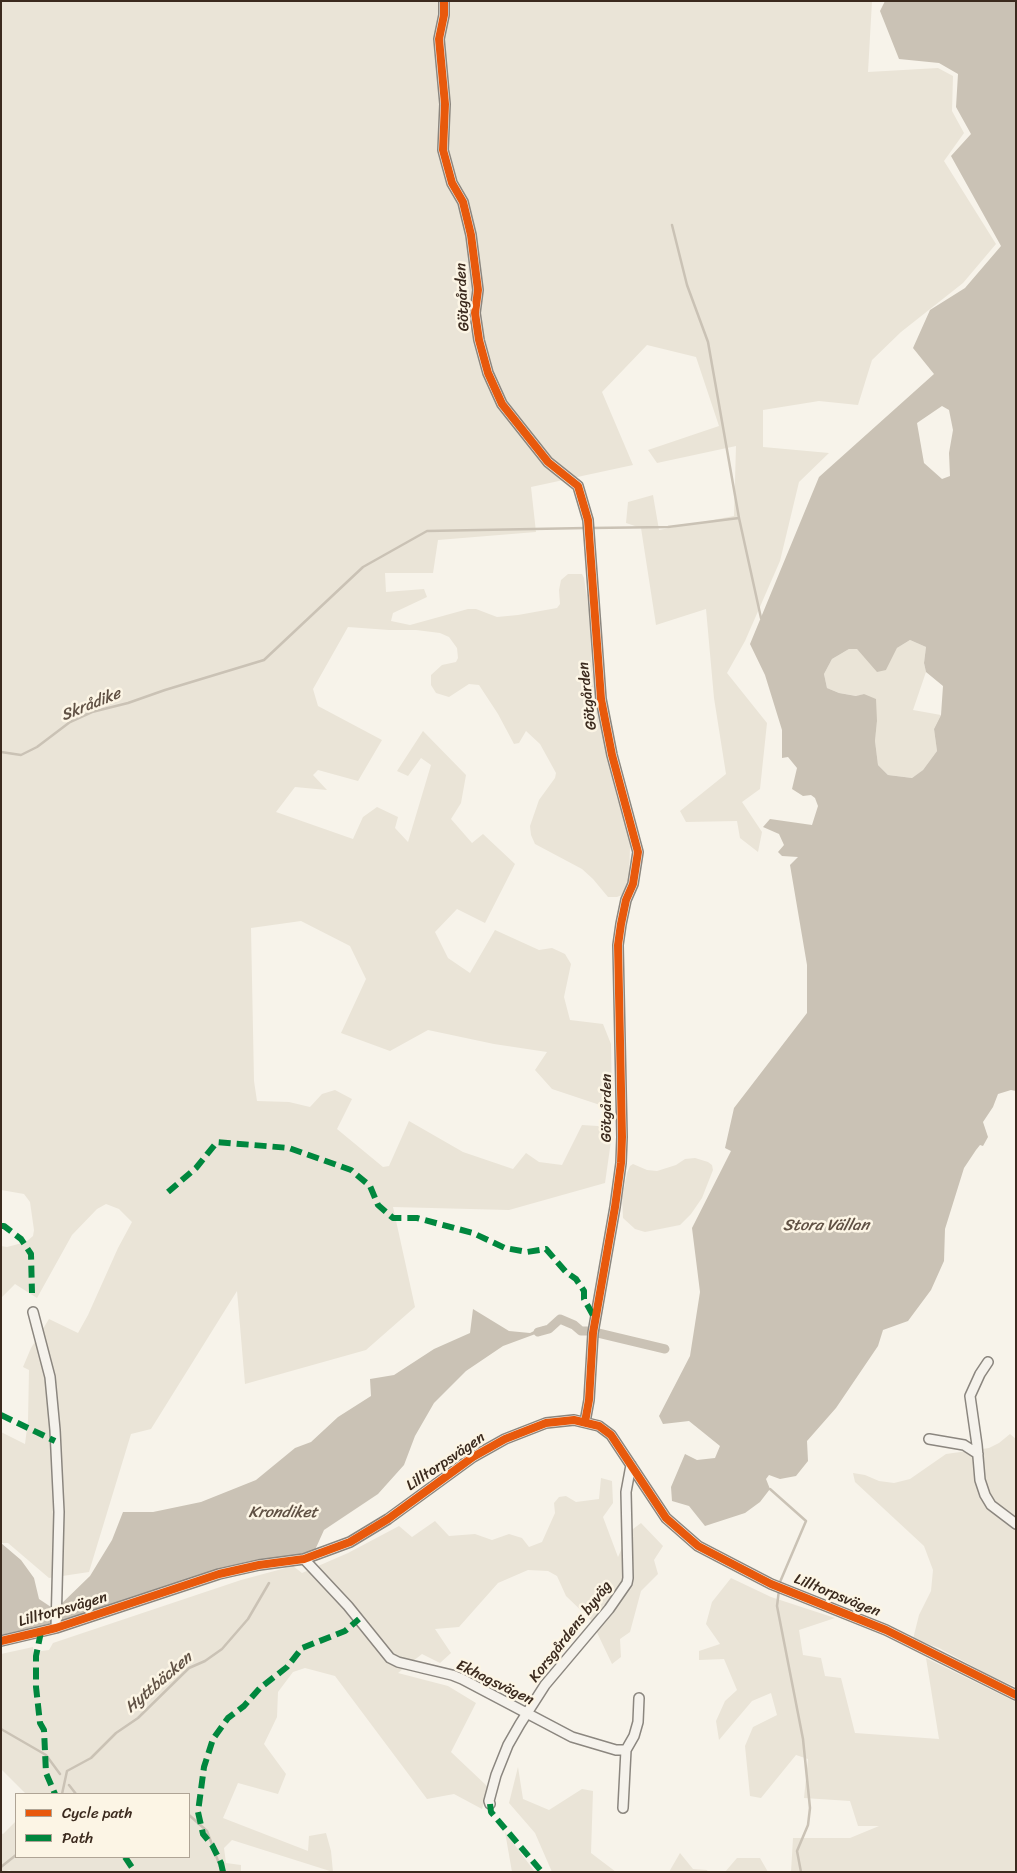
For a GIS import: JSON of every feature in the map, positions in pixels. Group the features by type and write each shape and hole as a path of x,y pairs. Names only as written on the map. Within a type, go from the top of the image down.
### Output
{"street":[{"name":"Götgården","path":"444,1 444,15 439,39 445,104 443,150 449,174 463,202 471,234 478,290 476,313 479,340 488,373 502,404 548,462 578,486 588,520 602,708 610,748 638,852 632,884 626,900 618,945 621,1163 593,1333 589,1400 585,1422"},
{"path":"33,1312 50,1377 55,1430 59,1512 56,1628"},
{"path":"988,1362 970,1396 980,1480 989,1501 1004,1516 1016,1524"},
{"name":"Lilltorpsvägen","path":"1,1641 56,1628 238,1568 304,1559 350,1542 388,1519 473,1457 505,1439 546,1423 561,1420 585,1422 599,1426 611,1435 666,1518 698,1546 771,1584 886,1630 1016,1695"},
{"path":"929,1439 964,1445 978,1454"},
{"name":"Korsgårdens byväg","path":"490,1804 489,1801 496,1775 508,1745 546,1685 609,1609 627,1583 626,1492 631,1465"},
{"name":"Ekhagsvägen","path":"304,1559 348,1606 390,1658 407,1665 457,1677 572,1738 616,1750 626,1750"},
{"path":"623,1808 626,1750 634,1736 638,1722 639,1698"}],"shaded area":[{"path":"1,1 872,1 868,72 938,68 953,76 952,111 964,133 944,161 996,244 963,283 901,332 872,360 858,405 819,401 763,410 763,447 829,453 799,482 780,561 745,641 727,673 767,723 760,789 742,802 762,832 758,852 740,838 737,821 686,822 680,811 726,774 714,698 706,609 656,625 641,528 626,523 628,502 653,495 659,530 734,516 736,446 657,463 648,450 719,426 696,357 647,345 602,392 633,465 531,487 536,532 438,540 433,573 385,573 386,592 424,589 427,597 393,613 391,621 410,625 468,609 476,609 497,617 557,608 560,604 559,590 561,580 568,574 582,574 589,610 592,669 599,712 617,798 628,824 630,847 629,879 622,895 608,897 582,869 535,844 530,826 539,800 555,778 556,773 540,744 526,731 519,743 514,744 498,714 479,685 469,684 449,697 436,693 431,685 431,675 442,665 456,662 458,658 457,648 449,637 440,633 348,627 313,689 318,706 382,740 358,781 318,770 313,775 327,790 295,787 276,812 353,839 363,817 377,807 398,817 395,828 408,842 431,765 421,758 408,776 397,771 423,731 466,775 461,803 451,819 472,843 483,834 515,864 485,923 457,909 435,932 448,958 470,973 495,930 539,950 552,948 565,954 571,964 564,997 570,1020 603,1024 611,1044 612,1109 552,1089 535,1070 547,1052 494,1044 428,1030 390,1051 341,1033 366,979 350,946 301,921 251,928 254,1081 257,1101 289,1102 310,1107 322,1094 335,1090 352,1099 337,1129 383,1167 389,1166 409,1121 463,1152 513,1169 526,1153 539,1162 562,1165 582,1125 613,1127 605,1183 509,1210 393,1207 415,1307 366,1350 245,1384 237,1291 151,1429 131,1434 89,1572 49,1578 8,1543 1,1543 1,1432 25,1444 28,1421 29,1370 23,1367 31,1348 49,1319 78,1333 132,1222 119,1209 106,1204 97,1209 72,1235 37,1298 15,1284 1,1298 1,1246 7,1247 26,1242 33,1236 34,1230 30,1202 24,1194 1,1190"},
{"path":"910,640 926,647 924,663 926,672 913,710 941,715 934,729 937,751 923,770 912,778 888,775 878,765 875,741 877,721 864,694 857,696 839,693 827,688 824,674 832,659 849,649 857,649 886,670 897,648"},
{"path":"695,1158 708,1162 712,1165 713,1170 702,1198 691,1214 680,1225 645,1232 635,1229 623,1218 622,1198 630,1166 633,1164 647,1170 657,1171 676,1165 685,1159"},
{"path":"1010,1434 1016,1439 1016,1687 939,1648 913,1639 919,1615 931,1591 933,1570 924,1546 855,1482 853,1473 865,1475 879,1481 894,1483 910,1479 946,1454 989,1448"},
{"path":"601,1478 612,1481 613,1503 603,1517 618,1557 629,1532 641,1523 663,1546 654,1560 658,1574 641,1591 630,1632 620,1639 621,1657 612,1664 591,1620 566,1596 557,1576 548,1571 528,1570 498,1583 459,1627 435,1629 451,1653 440,1663 422,1654 398,1673 448,1686 476,1703 451,1752 488,1787 482,1809 454,1794 427,1799 335,1676 305,1668 293,1672 278,1692 277,1717 264,1744 286,1774 278,1794 238,1783 223,1818 308,1851 309,1836 326,1833 331,1851 333,1872 232,1840 224,1848 226,1863 241,1865 241,1872 11,1872 10,1870 1,1872 1,1833 3,1834 15,1822 15,1858 190,1858 190,1793 25,1793 1,1769 1,1654 33,1647 34,1652 49,1650 53,1643 241,1580 293,1566 302,1573 348,1553 399,1526 412,1537 435,1521 449,1536 475,1534 492,1540 509,1534 522,1538 529,1547 542,1542 555,1513 554,1503 559,1497 566,1496 576,1502 599,1499"},
{"path":"731,1578 771,1597 835,1618 799,1630 803,1655 821,1658 825,1676 841,1678 855,1733 939,1739 926,1658 1016,1702 1016,1872 791,1872 793,1838 850,1838 879,1826 858,1826 850,1801 804,1798 808,1759 796,1755 761,1798 750,1796 745,1746 753,1727 777,1715 771,1693 752,1701 719,1740 716,1721 725,1701 737,1690 724,1659 699,1660 699,1651 720,1644 706,1624 712,1602"},
{"path":"518,1767 523,1799 549,1810 582,1789 593,1791 591,1853 616,1872 552,1872 535,1833 509,1803"},
{"path":"505,1832 535,1872 512,1872"},
{"path":"680,1853 693,1869 707,1870 708,1872 669,1872"},
{"path":"737,1858 760,1858 768,1872 725,1872"}],"water":[{"name":"Stora Vällan","path":"885,1 1016,1 1016,1091 1011,1090 998,1094 993,1107 983,1122 988,1137 983,1146 980,1145 964,1168 945,1229 944,1261 931,1290 908,1321 883,1330 878,1346 836,1408 807,1441 808,1461 796,1476 780,1479 769,1475 766,1479 770,1489 760,1502 745,1513 705,1526 689,1506 672,1501 671,1487 685,1454 697,1460 715,1458 720,1446 689,1421 663,1424 659,1416 690,1356 700,1292 692,1228 731,1151 725,1148 734,1108 807,1013 807,965 790,865 798,857 782,856 778,852 784,845 779,834 763,827 770,819 812,825 818,806 815,798 811,795 803,796 792,789 797,768 788,757 782,758 782,730 765,675 750,644 819,477 934,374 913,348 930,310 965,288 1001,246 951,156 971,134 956,107 958,74 939,63 899,59 880,11","holes":["942,406 949,410 953,430 949,453 950,476 942,479 924,463 917,423","910,640 926,647 924,663 926,672 943,686 941,715 934,729 937,751 923,770 912,778 888,775 878,765 875,741 877,721 876,699 864,694 856,696 839,693 827,688 824,674 832,659 849,649 857,649 877,672 886,670 897,648"]},
{"name":"Krondiket","path":"473,1309 509,1331 530,1333 544,1326 549,1329 503,1346 466,1371 434,1403 415,1436 404,1465 378,1494 324,1530 315,1550 148,1595 62,1621 1,1635 1,1543 21,1560 34,1578 39,1599 51,1607 59,1606 90,1576 112,1540 123,1512 153,1512 201,1502 256,1480 295,1448 311,1442 338,1417 371,1396 370,1379 394,1375 434,1349 470,1333"}],"waterway":[{"path":"672,225 687,285 708,342 739,518 761,618"},
{"path":"591,528 668,527 739,518"},
{"name":"Skrådike","path":"1,752 21,755 37,747 70,722 92,712 128,703 264,660 363,567 427,531 586,528"},
{"path":"538,1332 549,1329 560,1319 574,1325 581,1331 590,1331"},
{"path":"598,1333 665,1349"},
{"path":"770,1489 806,1521 780,1582 777,1606 803,1739 810,1808 808,1825 797,1851 801,1872"},
{"name":"Hyttbäcken","path":"62,1793 67,1771 91,1758 116,1733 138,1718 189,1668 205,1661 222,1649 248,1619 269,1583"},
{"path":"1,1729 46,1755 60,1774"},
{"path":"69,1785 75,1793"},
{"path":"190,1816 207,1831 222,1872"},
{"name":"Hyttbäcken","path":"1,1867 15,1856"}],"marked path":[{"path":"168,1192 196,1168 217,1142 289,1148 351,1170 370,1186 378,1205 393,1218 417,1218 473,1233 505,1248 527,1252 546,1249 566,1272 576,1279 584,1291 584,1299 595,1319"},
{"path":"1,1226 4,1226 21,1239 31,1254 32,1293"},
{"path":"1,1415 55,1441"},
{"path":"223,1872 221,1863 212,1845 203,1834 198,1812 204,1767 213,1739 228,1718 244,1706 260,1688 287,1667 302,1648 345,1631 359,1619"},
{"path":"41,1632 36,1656 36,1687 40,1723 44,1730 46,1773 55,1793"},
{"path":"490,1804 491,1812 542,1872"},
{"path":"126,1858 135,1872"}],"cycle path":[{"path":"444,1 444,15 439,39 445,104 443,150 452,183 463,202 471,235 478,290 475,313 479,340 488,373 502,404 548,462 578,486 588,520 601,699 612,755 638,852 633,884 626,900 618,945 621,1163 593,1333 589,1400 585,1422"},
{"path":"1,1641 56,1628 219,1574 259,1565 304,1559 350,1542 388,1519 473,1457 505,1439 546,1423 574,1420 599,1426 611,1435 666,1518 698,1546 771,1584 886,1630 1016,1695"}]}
